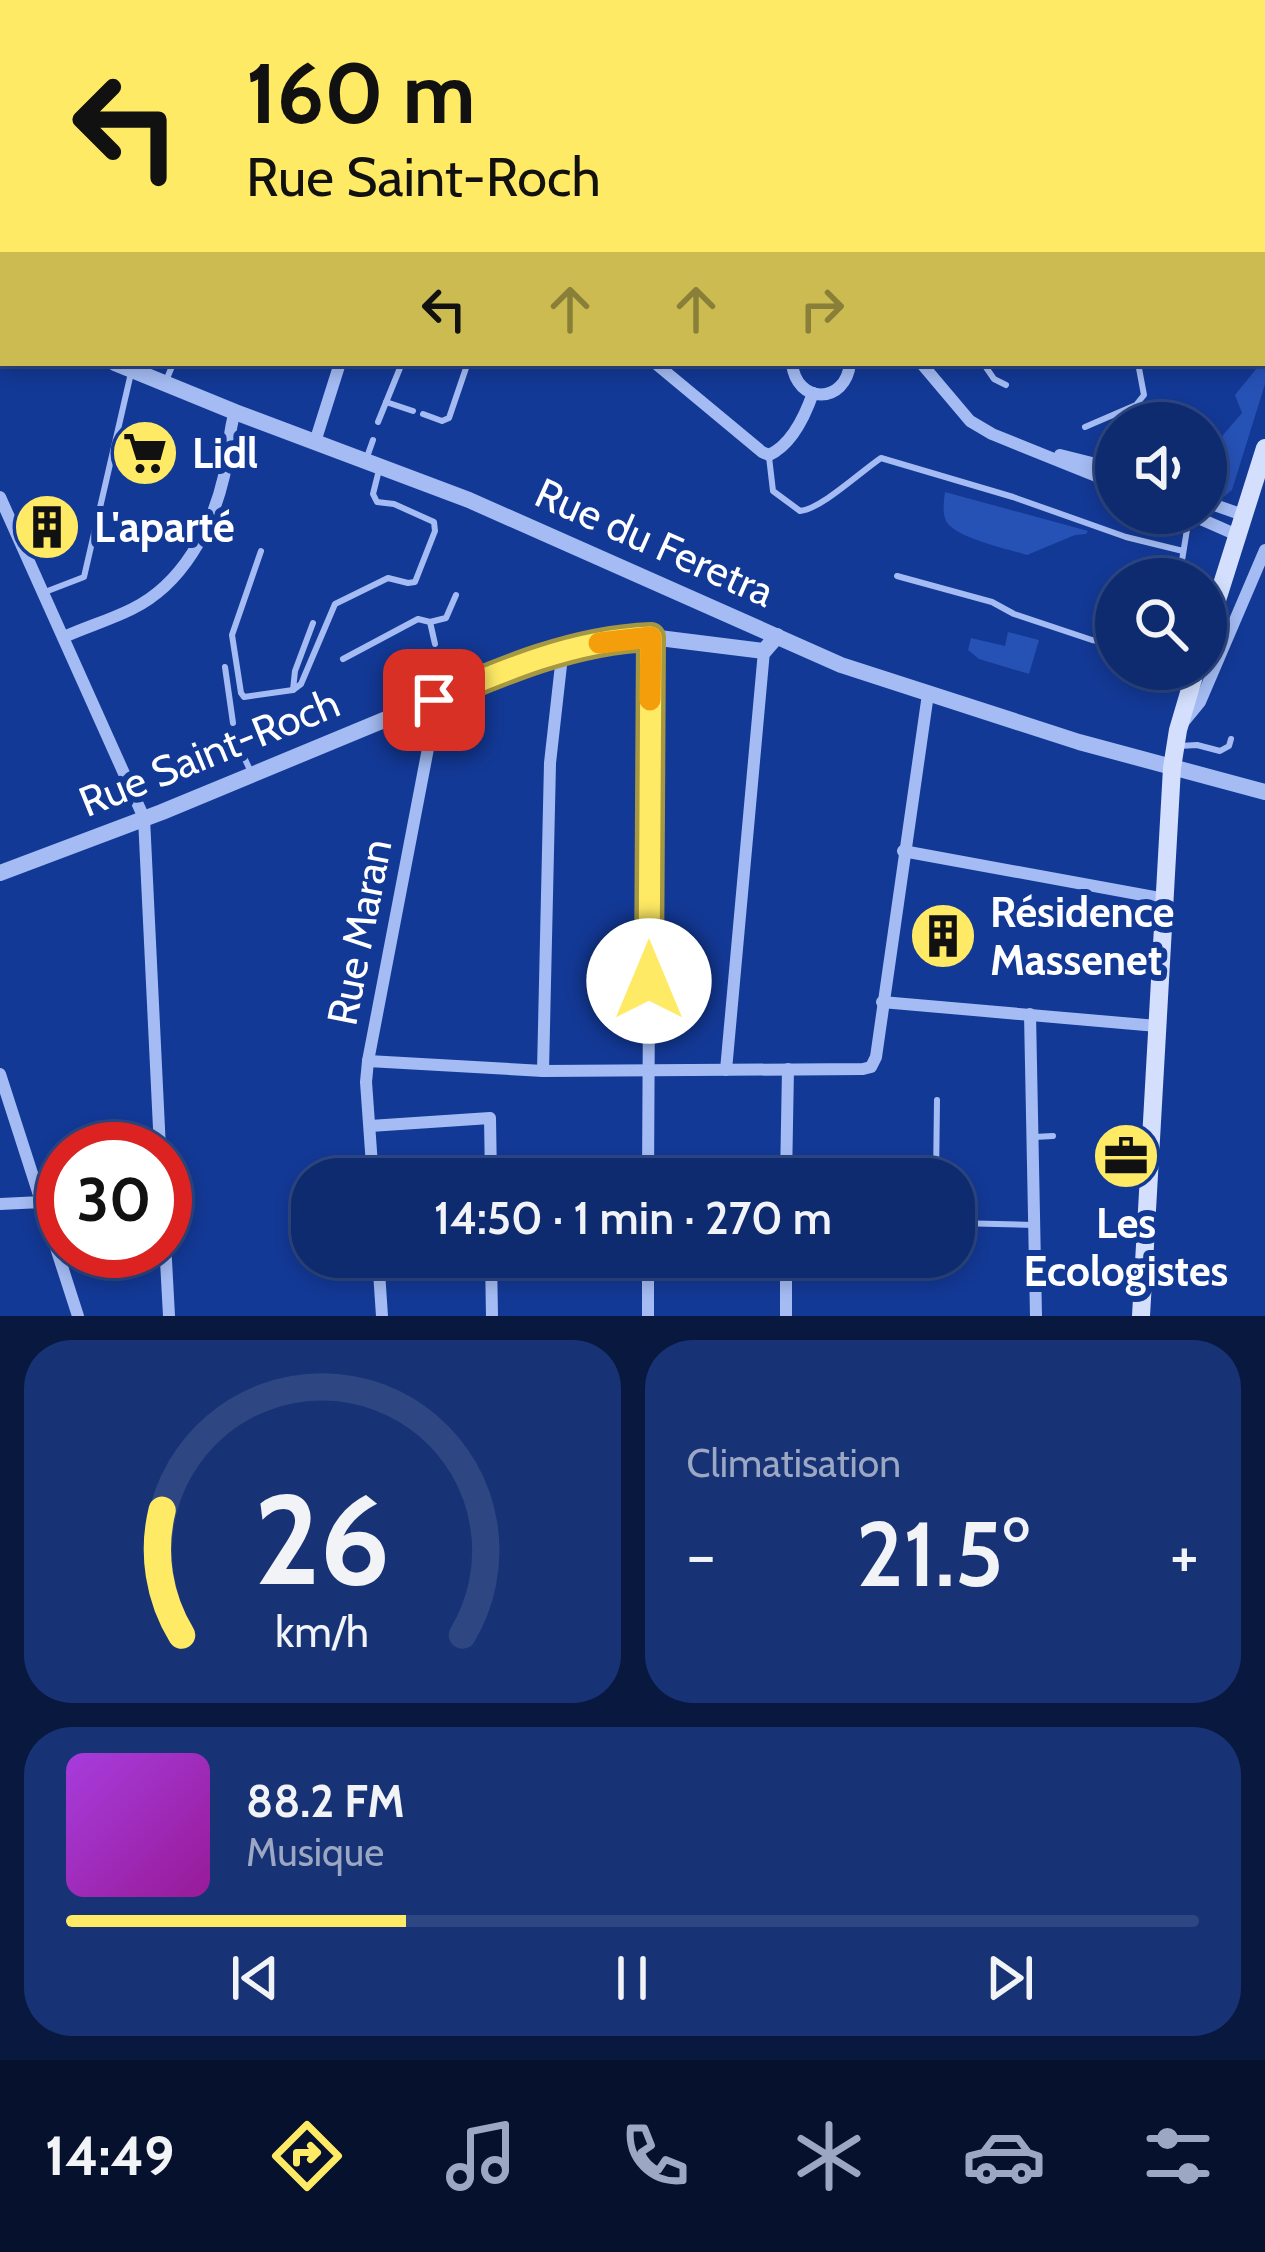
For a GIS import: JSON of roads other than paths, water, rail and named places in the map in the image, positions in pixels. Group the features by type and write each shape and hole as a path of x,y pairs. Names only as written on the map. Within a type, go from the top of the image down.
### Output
{"main road":[{"path":"1227,567 1265,448"},
{"path":"1141,1316 1172,768 1190,690"}],"street":[{"name":"Rue du Feretra","path":"124,366 546,532 841,664 1079,742 1265,792"},
{"path":"315,442 339,366"},
{"path":"659,366 769,455 788,440 813,394"},
{"path":"793,366 796,379 813,394 837,390 848,377 850,366"},
{"path":"924,366 970,421 1095,476"},
{"path":"64,637 136,607 182,569 218,498 235,412"},
{"path":"1023,447 1095,464"},
{"path":"0,497 144,818 159,1122"},
{"path":"1227,516 1240,525"},
{"path":"1227,522 1240,525"},
{"path":"1177,738 1201,702 1265,550"},
{"path":"726,1070 764,651 778,636"},
{"path":"648,1158 651,637"},
{"name":"Rue Saint-Roch","path":"0,873 559,652 651,637 764,651"},
{"path":"543,1071 550,763 559,652"},
{"path":"368,1061 543,1071 872,1066 928,694"},
{"name":"Rue Maran","path":"372,1158 368,1061 435,712 442,696"},
{"path":"903,851 1165,899"},
{"path":"882,1002 1157,1026"},
{"path":"1030,1014 1036,1316"},
{"path":"786,1158 788,1069"},
{"path":"0,1074 36,1184"},
{"path":"370,1126 490,1118 490,1158"},
{"path":"0,1204 36,1202"},
{"path":"66,1278 78,1316"},
{"path":"167,1278 169,1316"},
{"path":"379,1278 382,1316"},
{"path":"491,1278 492,1316"},
{"path":"648,1278 648,1316"},
{"path":"786,1278 786,1316"}],"lane":[{"path":"43,592 84,577 124,366"},
{"path":"165,384 172,366"},
{"path":"378,422 401,366"},
{"path":"423,414 442,421 448,418 464,366"},
{"path":"985,366 994,379 1006,385"},
{"path":"1085,427 1136,405 1144,395 1139,366"},
{"path":"386,402 413,411"},
{"path":"261,551 232,635 241,694 248,697 293,690 301,684 335,604 388,578 415,582 434,522 377,502 373,440"},
{"path":"769,455 773,491 800,511 815,509 880,458 1126,537 1183,550"},
{"path":"1182,558 1186,534"},
{"path":"897,576 992,602 1095,640"},
{"path":"343,659 418,619 446,618 456,595"},
{"path":"293,690 313,622"},
{"path":"430,622 434,644"},
{"path":"225,667 233,723"},
{"path":"440,668 442,696"},
{"path":"1177,738 1220,751 1232,739"},
{"path":"242,753 252,775"},
{"path":"936,1158 937,1100"},
{"path":"1031,1138 1053,1136"},
{"path":"975,1224 1033,1225"}],"place":[{"name":"Lidl","path":"145,453"},
{"name":"L'aparté","path":"47,527"},
{"name":"Résidence Massenet","path":"943,936"},
{"name":"Les Ecologistes","path":"1126,1156"}]}
